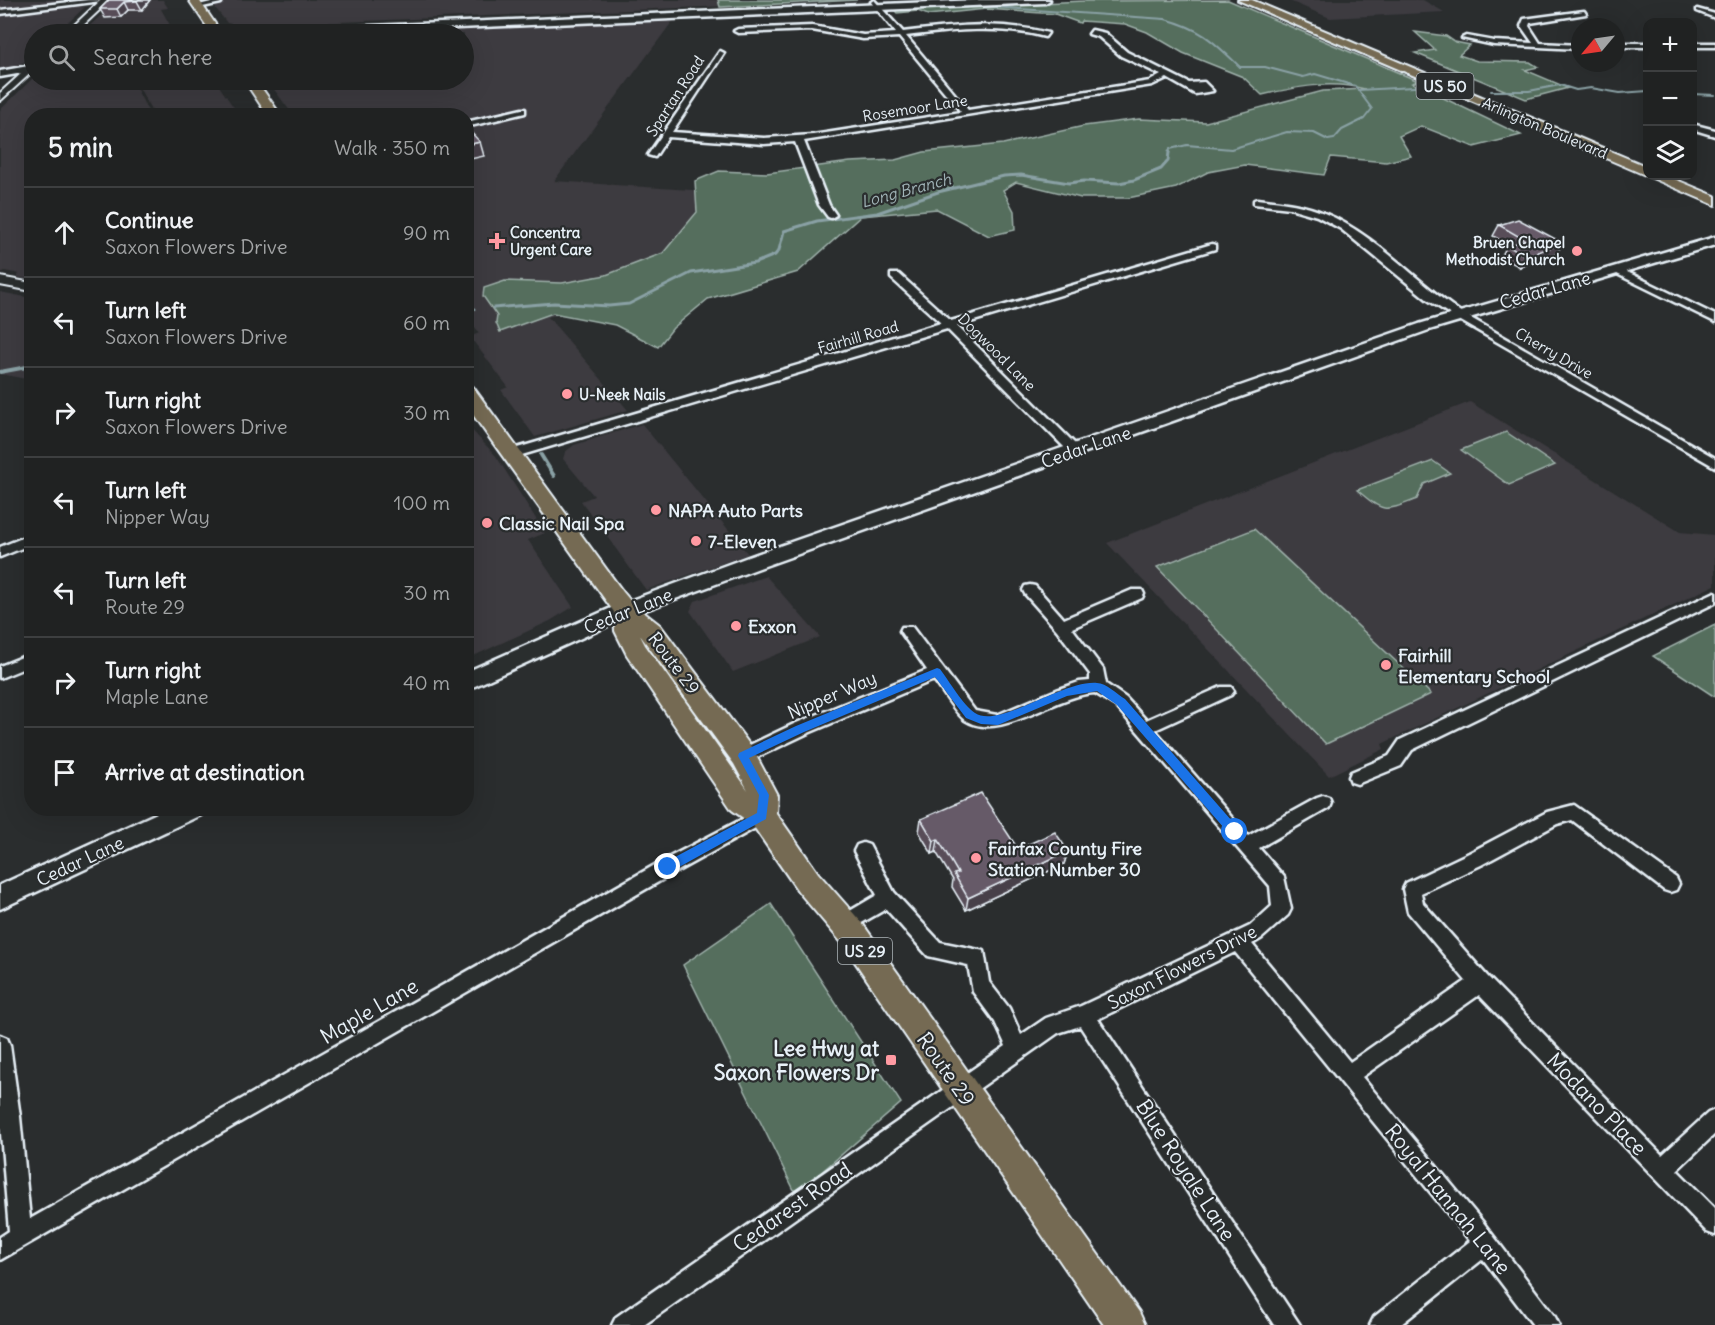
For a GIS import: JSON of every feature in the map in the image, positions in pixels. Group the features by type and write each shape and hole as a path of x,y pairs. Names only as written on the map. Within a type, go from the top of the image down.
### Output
{"main road":[{"path":"474,24 875,5 935,0"},
{"path":"442,24 1045,0"},
{"name":"Arlington Boulevard","path":"1243,0 1643,170"},
{"name":"Arlington Boulevard","path":"1259,0 1643,162"},
{"path":"1264,0 1275,7"},
{"path":"196,3 208,24"},
{"path":"0,74 24,70"},
{"path":"0,80 6,82 11,88"},
{"path":"257,90 269,108"},
{"path":"1665,180 1715,201"},
{"path":"1685,180 1715,192"},
{"name":"Cedar Lane","path":"474,678 625,610 1075,451 1459,316 1715,241"},
{"name":"Route 29","path":"474,402 625,610 652,631 743,756 764,795 762,816"},
{"name":"Route 29","path":"625,610 627,631 635,649 741,802 762,816 807,882 844,924 1126,1325"},
{"name":"Cedar Lane","path":"0,897 176,816"}],"street":[{"path":"0,12 106,0"},
{"path":"80,24 106,0"},
{"path":"196,3 219,2"},
{"path":"875,5 966,113"},
{"path":"1700,10 1715,16"},
{"path":"1538,45 1525,26 1527,21 1584,13"},
{"path":"738,31 812,28 860,37 991,25 1015,27 1045,35"},
{"path":"1092,32 1102,35 1124,54 1189,86"},
{"path":"1102,35 1113,33"},
{"path":"1466,38 1494,43 1571,47"},
{"path":"1625,45 1643,45"},
{"path":"1697,45 1715,45"},
{"name":"Spartan Road","path":"652,155 720,53"},
{"path":"0,98 24,76"},
{"name":"Rosemoor Lane","path":"665,134 741,140 799,140 1152,82 1166,76"},
{"path":"474,123 522,111"},
{"path":"1697,128 1715,133"},
{"path":"799,140 824,205 831,215"},
{"name":"Cherry Drive","path":"1257,202 1306,209 1343,224 1431,297 1459,316 1715,462"},
{"name":"Fairhill Road","path":"511,454 1212,247"},
{"path":"1617,270 1715,319"},
{"name":"Dogwood Lane","path":"895,276 950,326 1075,451"},
{"path":"0,281 24,286"},
{"path":"0,552 24,542"},
{"path":"907,631 969,715 981,720 998,721 1064,693 1079,688 1098,687 1098,673 1062,626 1030,590"},
{"path":"1062,626 1137,594"},
{"path":"1357,777 1395,761 1406,745 1715,597"},
{"path":"0,672 24,662"},
{"name":"Nipper Way","path":"743,756 800,729 937,672"},
{"name":"Saxon Flowers Drive","path":"961,1090 1017,1048 1053,1025 1084,1015 1256,932 1282,909 1278,884 1247,846 1121,702 1098,687"},
{"path":"1144,728 1226,691"},
{"path":"1247,846 1323,803"},
{"name":"Modano Place","path":"1670,884 1574,812 1553,817 1475,859 1412,889 1414,906 1480,982 1715,1224"},
{"name":"Maple Lane","path":"0,1249 668,867 762,816"},
{"path":"863,851 888,898 935,950 977,957 980,985 1002,1015 1017,1048"},
{"path":"844,924 888,898"},
{"name":"Royal Hannah Lane","path":"1238,941 1485,1244 1547,1325"},
{"path":"1348,1075 1480,982"},
{"name":"Blue Royale Lane","path":"1084,1015 1288,1325"},
{"path":"0,1045 10,1117 21,1237"},
{"name":"Cedarest Road","path":"624,1325 961,1090"},
{"path":"1661,1170 1715,1120"},
{"path":"1382,1325 1485,1244"}],"shaded area":[{"path":"0,0 72,0 0,9"},
{"path":"117,0 163,0 168,8 161,9 169,24 92,24"},
{"path":"209,0 875,0 290,24 227,23"},
{"path":"1287,0 1423,0 1444,12 1330,18"},
{"path":"76,6 85,7 67,24 24,24 24,62 0,69 0,15"},
{"path":"675,18 554,181 707,191 650,293 548,317 628,410 535,437 501,390 508,387 474,342 474,335 479,333 474,327 474,108 288,108 274,90 474,90 474,27"},
{"path":"24,87 24,90 137,90 146,108 24,108 24,278 17,277 19,274 5,271 0,273 0,110"},
{"path":"140,90 222,90 234,108 150,108"},
{"path":"0,292 24,297 24,379 0,374"},
{"name":"Fairhill Elementary School","path":"1470,402 1680,532 1715,535 1715,585 1382,744 1384,749 1329,776 1107,543"},
{"path":"642,424 748,554 646,590 581,501 594,496 563,459 565,452 574,445"},
{"path":"474,433 496,456 545,533 528,540 573,607 550,621 474,656"},
{"path":"766,576 820,637 733,672 690,611 695,601"}],"green space":[{"path":"718,0 857,0 720,7"},
{"path":"1228,0 1418,81 1412,83 1521,135 1474,147 1421,126 1399,136 1411,156 1386,162 1331,157 1324,175 1245,165 1208,172 1176,188 1128,198 1081,198 1016,182 1003,190 1014,211 1015,230 989,236 937,209 861,216 798,272 708,299 673,328 658,347 615,325 553,313 500,332 496,323 497,316 483,296 484,288 505,281 562,283 606,275 663,253 697,212 695,181 719,171 767,173 850,162 895,160 924,152 1003,144 1084,126 1139,119 1206,122 1323,91 1365,89 1326,85 1300,87 1262,95 1243,77 1183,53 1147,32 1125,24 1081,21 1080,23 1055,14 986,9 928,15 918,11 897,13 894,10 1084,1"},
{"path":"1415,32 1446,36 1455,42 1470,45 1459,55 1477,61 1530,62 1538,67 1525,70 1568,88 1526,99 1415,53 1435,50"},
{"path":"1506,432 1555,465 1509,485 1461,450"},
{"path":"1433,461 1450,473 1424,484 1417,499 1385,508 1373,503 1357,490"},
{"path":"1254,529 1431,694 1326,744 1157,567"},
{"path":"1715,625 1715,697 1653,656"},
{"path":"771,904 901,1103 796,1194 683,965"}],"building":[{"path":"109,0 138,0 124,2 117,9 100,9"},
{"path":"474,136 480,142 474,143"},
{"path":"1518,219 1563,243 1526,256 1507,246 1525,240 1499,225"},
{"name":"Fairfax County Fire Station Number 30","path":"981,793 1018,849 1055,832 1068,851 968,898 954,874 958,873 938,839 934,841 921,819"}],"waterway":[{"path":"951,7 978,6 1165,19 1189,27 1206,37 1240,67 1265,67 1303,77 1315,74 1355,86 1372,109 1364,119 1342,130 1334,139 1328,140 1314,133 1287,132 1231,149 1187,145 1170,149 1169,154"},
{"name":"Long Branch","path":"1491,91 1529,91 1560,85 1576,90 1591,88 1620,93 1643,91"},
{"path":"1359,90 1432,86"},
{"name":"Long Branch","path":"1697,94 1715,95"},
{"name":"Long Branch","path":"493,308 554,303 609,306 629,304 691,273 755,263 775,255 779,250 784,231 817,221 877,213 938,192 1004,176 1021,175 1069,183 1084,181 1119,183 1134,180 1161,169 1168,161 1169,152"},
{"name":"Long Branch","path":"0,372 24,368"},
{"path":"541,455 554,476"}],"place":[{"name":"Concentra Urgent Care","path":"497,241"},
{"name":"Bruen Chapel Methodist Church","path":"1577,251"},
{"name":"U-Neek Nails","path":"567,394"},
{"name":"NAPA Auto Parts","path":"656,510"},
{"name":"Classic Nail Spa","path":"487,523"},
{"name":"7-Eleven","path":"696,541"},
{"name":"Exxon","path":"736,626"},
{"name":"Fairhill Elementary School","path":"1386,665"},
{"name":"Fairfax County Fire Station Number 30","path":"976,858"},
{"name":"Lee Hwy at Saxon Flowers Dr","path":"891,1060"}],"route":[{"path":"668,867 762,816 764,795 743,756 800,729 937,672 969,715 981,720 998,721 1064,693 1079,688 1098,687 1121,702 1235,832"}]}
